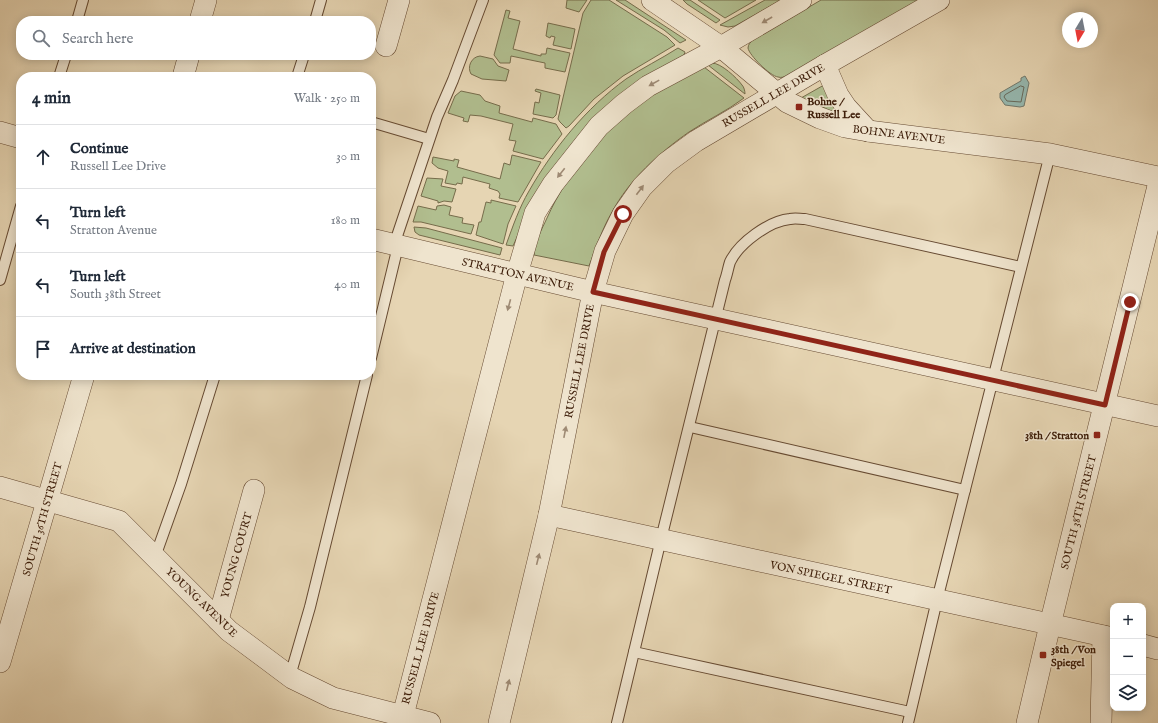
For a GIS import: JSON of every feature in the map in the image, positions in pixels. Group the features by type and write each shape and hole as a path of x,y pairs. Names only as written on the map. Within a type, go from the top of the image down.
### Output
{"street":[{"path":"201,16 206,0"},
{"path":"386,46 399,0"},
{"name":"BOHNE AVENUE","path":"652,0 721,47 787,102 820,118 845,127 1050,154 1158,177"},
{"name":"RUSSELL LEE DRIVE","path":"402,720 517,274 535,213 553,184 599,126 624,104 648,86 721,47 801,0"},
{"name":"RUSSELL LEE DRIVE","path":"499,723 548,515 593,292 604,252 623,214 642,187 666,163 696,141 939,0"},
{"path":"184,72 188,60"},
{"path":"825,65 838,95 846,107 868,131"},
{"path":"0,132 16,137"},
{"name":"SOUTH 38TH STREET","path":"1027,723 1158,186"},
{"name":"STRATTON AVENUE","path":"376,240 716,320 1158,416"},
{"name":"SOUTH 36TH STREET","path":"0,662 83,380"},
{"name":"YOUNG AVENUE","path":"0,487 119,521 229,631 290,676 318,692 333,698 402,720 430,723"},
{"name":"YOUNG COURT","path":"218,620 254,490"},
{"name":"VON SPIEGEL STREET","path":"548,515 1108,637"},
{"path":"1101,723 1108,637"},
{"path":"1146,646 1158,649"}],"lane":[{"path":"78,16 83,0"},
{"path":"316,16 321,0"},
{"path":"376,335 396,245 429,139 483,0"},
{"path":"61,72 64,60"},
{"path":"299,72 302,60"},
{"path":"376,123 429,139"},
{"path":"908,723 937,600 1050,154"},
{"path":"617,723 716,320 731,262 739,250 749,239 762,230 789,219 805,219 1021,267"},
{"path":"0,280 16,224"},
{"path":"155,557 181,484 213,380"},
{"path":"290,676 310,607 366,380"},
{"path":"690,427 965,490"},
{"path":"634,652 910,712"}],"green space":[{"path":"567,0 587,0 579,12 566,8"},
{"path":"591,0 609,0 667,37 675,45 623,76 594,99 566,128 558,119 583,13"},
{"path":"616,0 625,0 686,40 680,43 664,30"},
{"path":"683,0 690,0 720,20 716,23"},
{"path":"698,0 756,0 725,18"},
{"path":"765,0 781,0 735,26 728,27 720,25"},
{"path":"821,0 920,0 787,76 774,76 760,65 752,55 748,48 749,44 753,40"},
{"path":"506,10 510,11 508,18 520,21 513,49 541,56 541,54 546,54 547,48 570,53 565,72 545,68 545,63 511,56 510,63 500,63 494,55"},
{"path":"548,23 575,29 571,49 553,45 555,37 551,36 550,38 546,36"},
{"path":"678,48 685,52 684,55 632,86 594,119 577,138 562,158 535,200 513,246 506,245 525,197 538,175 584,116 611,90 626,79"},
{"path":"480,56 493,59 498,66 509,70 506,81 482,79 471,74 469,68 472,60"},
{"path":"712,63 720,65 733,75 743,86 745,94 708,65"},
{"path":"704,67 744,98 678,140 656,158 636,178 619,200 608,218 589,266 534,255 535,246 539,236 556,201 577,167 589,151 617,122 648,98"},
{"path":"824,85 839,112 834,112 801,98"},
{"path":"536,89 560,95 556,115 553,118 533,114 535,102 539,103 541,93 535,91"},
{"path":"461,91 480,95 485,101 500,106 499,113 532,122 533,118 556,124 562,134 543,159 513,151 516,141 509,140 513,124 481,116 470,115 468,122 463,121 464,118 448,113 455,96"},
{"path":"512,155 541,162 518,202 499,198 500,194 498,191 489,188 490,184 463,177 462,184 457,183 456,185 445,183 448,171 438,168 432,163 433,157 454,161 454,159 459,160 457,167 500,179 504,163 510,165"},
{"path":"427,178 443,179 441,186 456,189 452,202 444,201 438,203 438,201 421,196"},
{"path":"491,200 516,206 508,224 503,244 476,235 486,202 491,203"},
{"path":"444,205 451,207 449,215 463,218 462,223 474,225 471,234 421,222 413,222 418,206 436,210 437,206"},
{"path":"414,227 426,228 502,248 500,255 419,235 415,232"}],"water":[{"path":"1025,76 1029,83 1024,106 1020,107 1005,105 1000,98 1000,93 1021,81 1021,78"}],"place":[{"name":"Bohne / Russell Lee","path":"799,107"},
{"name":"38th / Stratton","path":"1097,435"},
{"name":"38th / Von Spiegel","path":"1043,655"}],"route":[{"path":"623,214 604,252 593,292 1105,405 1130,302"}]}
